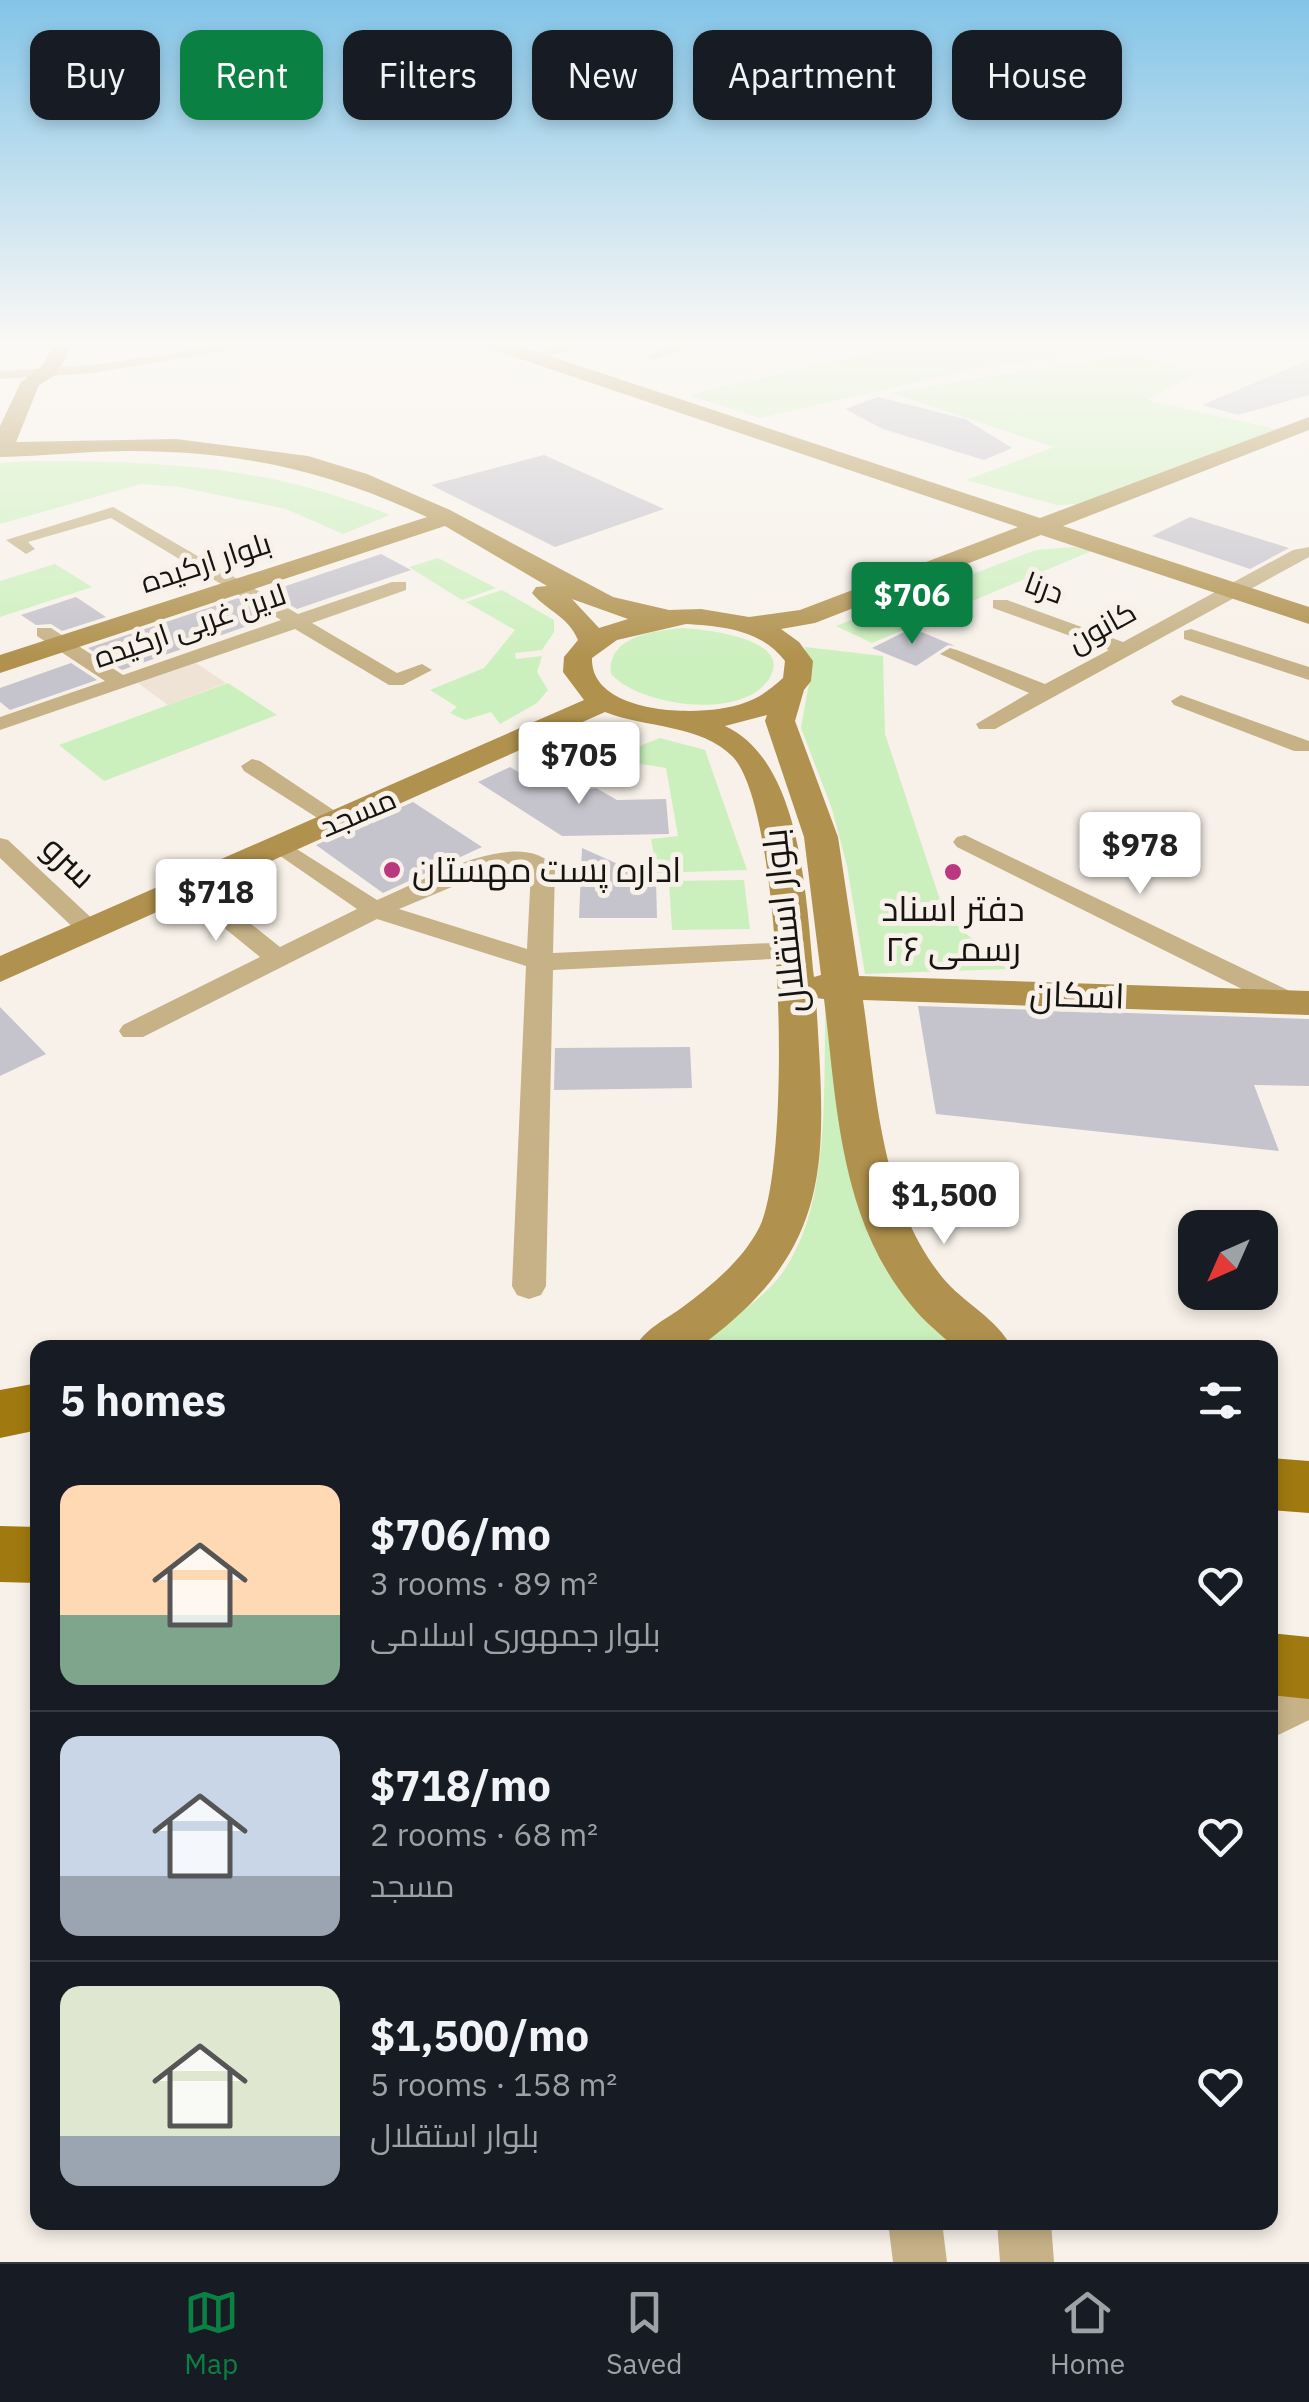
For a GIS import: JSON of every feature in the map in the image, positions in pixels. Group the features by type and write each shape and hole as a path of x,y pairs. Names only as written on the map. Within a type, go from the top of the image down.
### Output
{"main road":[{"path":"0,1396 30,1396"},
{"path":"0,1414 30,1408"},
{"path":"1278,1484 1309,1484"},
{"path":"1278,1665 1309,1668"}],"street":[{"path":"55,450 144,454 286,469 430,519 594,600 636,615 708,617 748,625 775,636 793,650 802,635 1248,450"},
{"path":"837,450 1239,586 1309,616"},
{"path":"748,625 806,617 1001,542 1065,526 1275,450"},
{"path":"26,549 15,540 113,512 396,681 422,670"},
{"path":"430,519 571,608 587,626 592,642"},
{"name":"بلوار ارکیده","path":"0,664 53,638 430,519"},
{"name":"کانون","path":"987,724 1304,553"},
{"name":"لاین غربی ارکیده","path":"0,724 399,586"},
{"path":"1239,586 1309,604"},
{"name":"درنا","path":"1000,604 1125,649"},
{"path":"1101,640 1148,614"},
{"path":"665,618 623,626 592,642 578,666 581,678 606,702 680,720 744,713 790,692"},
{"path":"1191,635 1309,674"},
{"path":"53,638 121,682"},
{"name":"بلوار ارکیده","path":"0,646 53,638"},
{"name":"بلوار استقلال","path":"793,650 800,671 780,721 821,837 867,1173 891,1235 928,1292 979,1340"},
{"path":"950,654 1046,692"},
{"path":"1181,701 1307,746"},
{"name":"مسجد","path":"0,970 606,702"},
{"name":"بلوار استقلال","path":"672,1340 734,1293 770,1248 788,1215 798,1171 788,882 768,790 751,758 730,738 680,720"},
{"path":"252,766 338,822"},
{"path":"965,842 1300,1003"},
{"name":"سرو","path":"0,845 90,930"},
{"path":"281,846 374,910 542,962 794,969"},
{"path":"133,1031 374,910 502,858 528,857 544,868 529,1286"},
{"path":"188,886 278,958"},
{"name":"اسکان","path":"794,969 844,987 1300,1003"},
{"path":"1278,1474 1309,1484"},
{"path":"1278,1714 1309,1697"},
{"path":"916,2230 920,2262"},
{"path":"1025,2230 1028,2262"}],"shaded area":[{"path":"196,663 226,683 168,705 138,683"}],"green space":[{"path":"1047,450 1223,450 1079,504 1057,505 966,480"},
{"path":"0,463 173,465 258,476 344,498 390,515 343,534 286,509 180,487 141,484 0,524"},
{"path":"1036,550 1094,550 872,643 836,626"},
{"path":"438,558 496,588 462,600 409,567"},
{"path":"55,564 92,587 0,617 0,581"},
{"path":"502,590 554,620 554,632 542,650 515,653 516,659 542,656 537,672 548,690 537,703 500,724 491,712 465,720 450,713 457,707 430,690 484,668 515,630 466,602"},
{"path":"682,628 726,634 758,645 774,665 769,679 755,692 737,700 690,704 644,694 611,674 616,651 624,644 646,634"},
{"path":"805,647 883,656 885,734 945,915 1007,969 865,974 847,866 832,809 801,728 810,677"},
{"path":"228,683 277,715 104,781 59,745"},
{"path":"660,738 705,750 747,870 657,873 651,839 678,836 666,768 623,761 642,745"},
{"path":"744,880 750,929 672,930 669,881"},
{"path":"826,993 859,1209 895,1271 952,1340 702,1340 760,1296 780,1276 797,1247 817,1178 824,1102"}],"building":[{"path":"950,450 1008,450 984,460"},
{"path":"544,455 664,509 555,547 431,485"},
{"path":"1190,517 1289,548 1250,569 1152,536"},
{"path":"381,554 411,570 297,609 268,592"},
{"path":"76,597 106,617 62,631 51,624 36,625 21,615"},
{"path":"238,598 270,618 122,670 88,648"},
{"path":"912,628 955,646 948,645 916,666 872,648"},
{"path":"71,663 97,680 10,710 0,702 0,688"},
{"path":"510,767 530,779 543,773 573,793 596,788 617,800 666,799 669,834 562,836 478,782"},
{"name":"اداره پست مهستان","path":"413,802 482,847 383,893 316,845"},
{"path":"582,848 656,881 657,918 579,918"},
{"path":"918,1006 1309,1019 1309,1086 1254,1085 1279,1151 936,1114"},
{"path":"0,1007 46,1054 0,1076"},
{"path":"690,1047 692,1088 554,1090 555,1048"}],"place":[{"name":"اداره پست مهستان","path":"392,870"},
{"name":"دفتر اسناد رسمی ۲۶","path":"953,872"}]}
